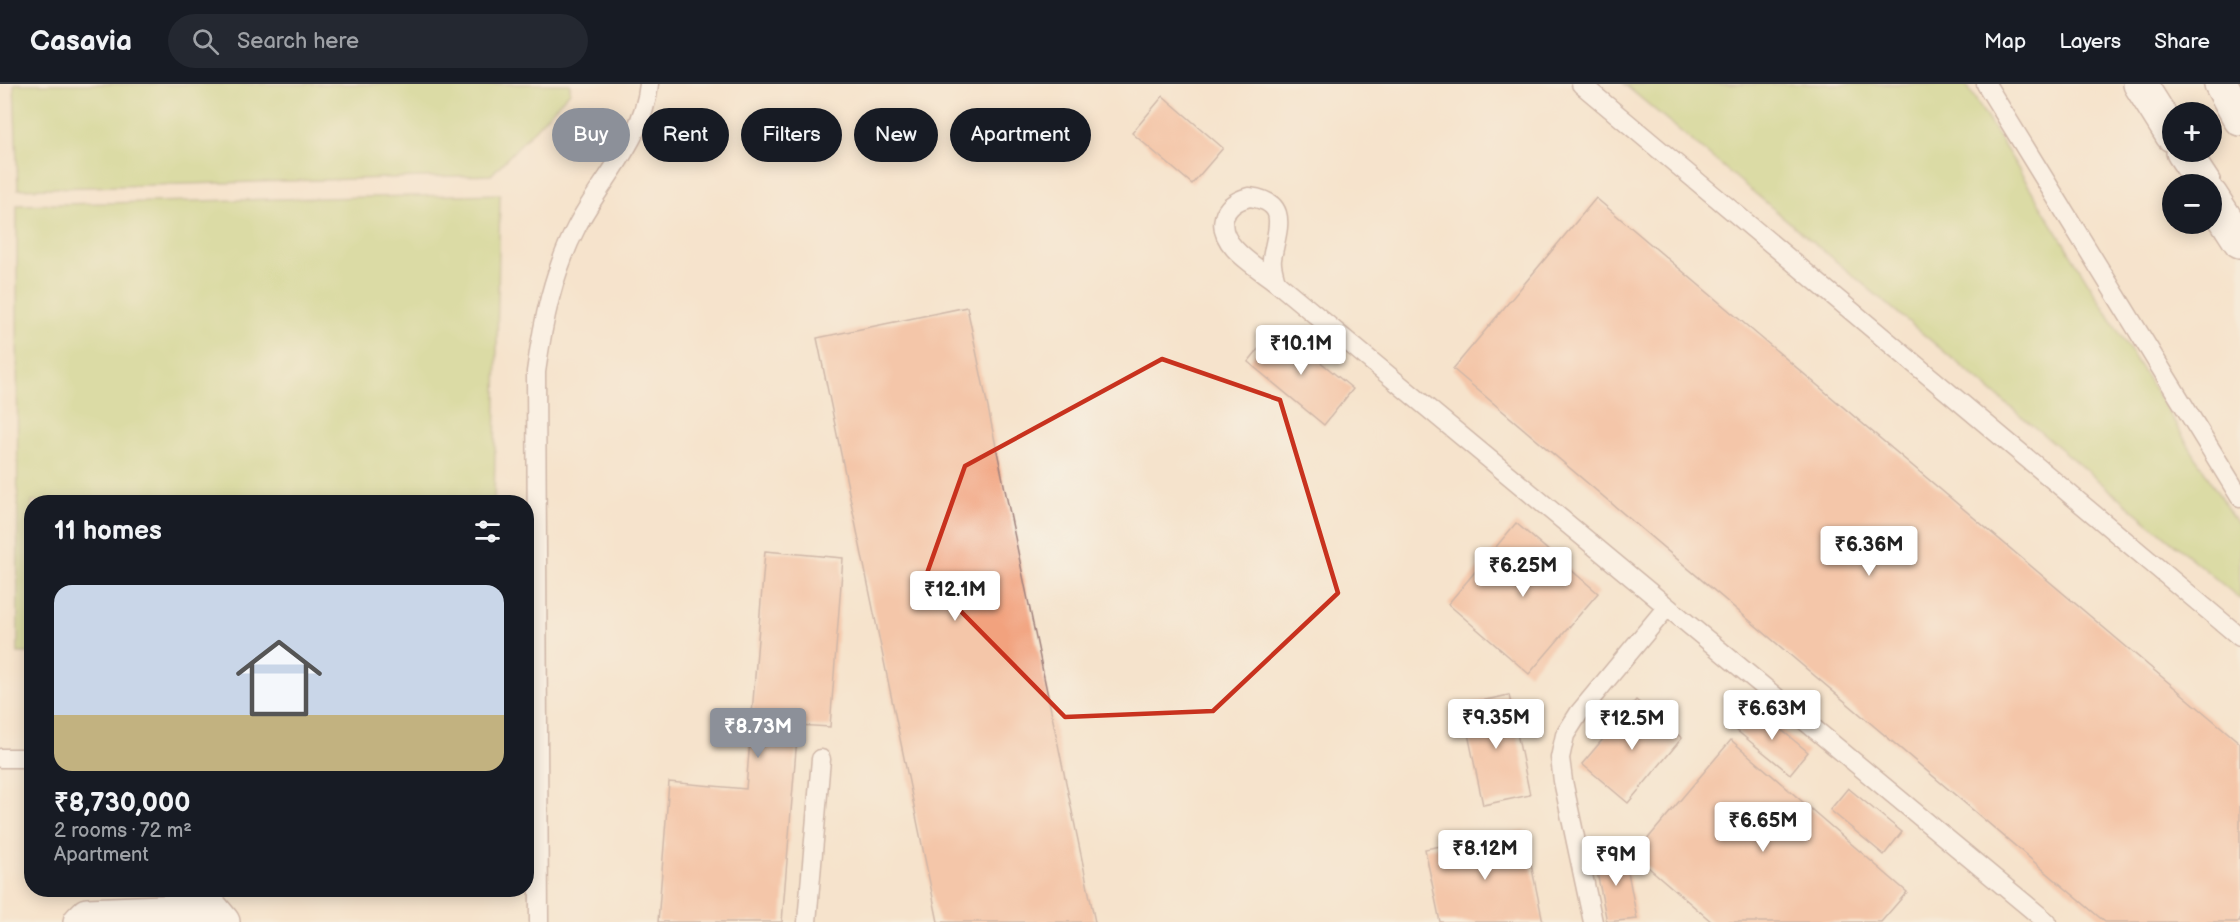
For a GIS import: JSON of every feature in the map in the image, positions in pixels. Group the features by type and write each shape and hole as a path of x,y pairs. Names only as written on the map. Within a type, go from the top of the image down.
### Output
{"street":[{"path":"2140,84 2162,119"},
{"path":"2221,84 2240,119"},
{"path":"2222,213 2240,241"},
{"path":"80,922 87,915 213,910 223,922"}],"lane":[{"path":"534,679 536,372 543,319 557,274 577,226 632,137 642,117 649,84"},
{"path":"1581,84 2240,637"},
{"path":"1986,84 2240,497"},
{"path":"1276,282 2047,922"},
{"path":"1593,922 1563,781 1560,758 1565,735 1579,712 1667,607"},
{"path":"0,758 24,758"},
{"path":"807,922 821,759"},
{"path":"534,847 539,922"}],"highlighted area":[{"path":"1162,359 1280,400 1338,593 1213,711 1065,717 926,576 965,466"}],"green space":[{"path":"14,84 570,84 570,92 555,108 552,108 552,111 491,175 18,189"},
{"path":"1624,84 1966,84 2240,529 2240,599"},
{"path":"500,194 494,495 24,495 24,653 18,653 17,205"}],"building":[{"path":"1163,96 1223,148 1192,184 1132,133"},
{"path":"1596,198 2240,743 2240,922 2105,922 1453,369"},
{"path":"967,307 1095,922 938,922 817,338"},
{"path":"1277,326 1353,389 1324,425 1248,362"},
{"path":"1516,523 1598,593 1529,674 1448,604"},
{"path":"765,551 843,558 830,727 798,725 782,922 658,922 669,782 746,789"},
{"path":"1509,695 1530,795 1483,805 1462,705"},
{"path":"1636,700 1682,738 1628,803 1582,764"},
{"path":"1754,707 1808,752 1790,774 1736,730"},
{"path":"1731,740 1907,892 1881,922 1712,922 1634,855"},
{"path":"1848,788 1902,832 1884,855 1830,810"},
{"path":"1524,830 1543,922 1440,922 1425,849"},
{"path":"1624,851 1637,919 1607,922 1594,857"}]}
